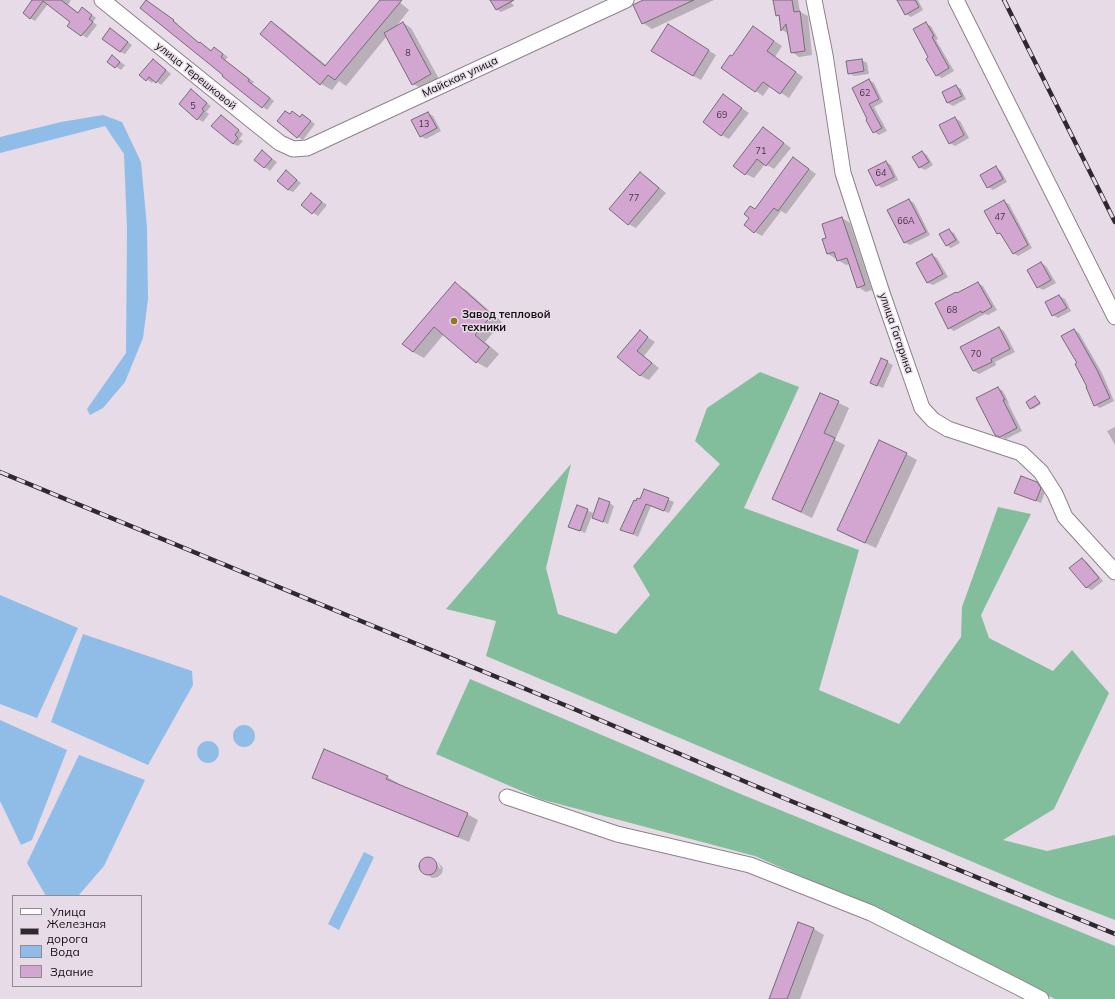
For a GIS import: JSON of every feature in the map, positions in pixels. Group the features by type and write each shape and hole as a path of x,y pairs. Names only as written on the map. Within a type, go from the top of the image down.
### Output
{"street":[{"name":"улица Терешковой","path":"102,0 280,143 293,149"},
{"name":"Майская улица","path":"293,149 307,148 626,0"},
{"name":"улица Гагарина","path":"814,0 825,56 843,173 882,293 922,408 933,420 948,429 1021,454 1041,472 1065,517 1115,572"},
{"path":"956,0 1115,317"},
{"path":"507,797 617,834 754,866 871,913 1018,986 1040,999"}],"green space":[{"path":"760,372 799,387 744,508 859,550 819,690 899,724 961,637 962,607 998,507 1031,514 981,615 989,638 1053,671 1072,650 1109,693 1054,809 1003,840 1047,851 1115,835 1115,920 1058,898 486,656 496,621 446,609 571,464 546,568 558,614 616,634 650,595 633,566 720,464 695,441 707,408"},
{"path":"470,679 743,795 1115,946 1115,999 1055,999 875,909 755,856 540,799 436,754"}],"water":[{"path":"103,115 122,122 141,162 147,227 148,299 143,338 125,382 103,408 90,415 87,409 126,353 127,229 124,154 105,126 0,153 0,137 61,122"},
{"path":"0,595 78,628 37,718 0,704"},
{"path":"83,634 192,671 193,685 148,765 51,722"},
{"path":"0,720 67,750 32,840 21,845 0,801"},
{"path":"240,725 248,725 255,732 255,740 248,747 240,747 233,740 233,732"},
{"path":"204,741 212,741 219,748 219,756 212,763 204,763 197,756 197,748"},
{"path":"79,755 145,780 104,866 79,895 45,895 27,863"},
{"path":"364,852 374,857 339,930 328,924"}],"building":[{"path":"32,0 61,0 78,13 82,7 92,15 89,19 93,22 81,36 67,26 70,22 43,1 30,19 23,13"},
{"path":"146,0 174,20 173,21 199,43 200,42 211,51 214,47 223,54 221,57 270,98 262,108 140,8"},
{"path":"380,0 402,0 335,80 328,75 320,85 260,34 271,21 325,66"},
{"path":"490,0 514,0 496,10"},
{"path":"643,0 694,0 642,24 633,5"},
{"path":"773,0 792,0 794,12 800,11 805,51 791,53 786,24 781,31 779,15 776,16"},
{"path":"897,0 915,0 919,7 905,15"},
{"path":"403,22 431,74 412,85 384,33"},
{"path":"926,22 934,36 932,37 949,68 936,76 926,59 928,57 913,29"},
{"path":"668,24 709,50 693,76 651,51"},
{"path":"753,26 774,41 767,51 796,72 780,94 763,82 755,92 721,68 730,55 732,56"},
{"path":"110,28 128,42 120,52 102,39"},
{"path":"112,55 120,62 115,68 107,62"},
{"path":"153,59 166,70 156,83 149,77 146,81 139,75"},
{"path":"862,59 864,71 848,74 846,61"},
{"path":"869,79 879,99 869,104 882,128 873,133 852,88"},
{"path":"956,85 962,96 947,103 942,92"},
{"path":"191,89 207,103 202,109 204,111 197,120 179,104"},
{"path":"723,94 742,108 721,136 703,122"},
{"path":"285,111 290,114 292,111 300,117 302,114 311,121 297,138 277,121"},
{"path":"428,112 437,128 420,137 411,120"},
{"path":"221,115 239,130 235,135 238,138 233,144 211,126"},
{"path":"955,117 964,135 949,144 939,125"},
{"path":"763,127 784,143 766,166 757,159 745,175 733,166"},
{"path":"262,150 272,159 264,168 254,160"},
{"path":"922,151 929,162 919,168 912,157"},
{"path":"793,157 809,169 778,211 774,208 754,233 744,225 749,218 744,214 750,206 755,209"},
{"path":"886,161 894,177 876,186 868,170"},
{"path":"996,166 1003,179 987,188 980,175"},
{"path":"286,170 297,180 288,190 277,181"},
{"path":"640,172 659,188 628,225 609,209"},
{"path":"311,193 322,202 312,214 301,205"},
{"path":"909,199 926,232 904,243 887,210"},
{"path":"1004,200 1028,245 1013,254 1000,233 997,234 984,211"},
{"path":"842,217 865,285 857,288 847,258 837,261 834,252 827,254 822,239 826,238 822,224"},
{"path":"949,229 956,240 946,246 939,234"},
{"path":"932,254 943,274 927,283 916,263"},
{"path":"1041,262 1051,280 1037,288 1027,270"},
{"name":"Завод тепловой техники","path":"455,282 492,315 475,335 489,347 476,363 434,327 413,352 402,344"},
{"path":"978,282 992,307 982,313 981,311 948,329 935,303"},
{"path":"1059,295 1067,308 1052,316 1045,302"},
{"path":"999,327 1010,349 991,359 992,362 973,371 960,347"},
{"path":"1074,329 1097,370 1110,398 1094,406 1087,387 1075,364 1077,363 1061,336"},
{"path":"640,330 648,337 637,351 652,363 640,376 617,357"},
{"path":"881,358 888,361 877,386 870,383"},
{"path":"998,387 1017,428 1000,437 995,435 976,398"},
{"path":"820,393 839,401 824,433 835,438 801,512 772,499"},
{"path":"1035,396 1040,403 1030,409 1026,402"},
{"path":"879,440 907,453 865,543 837,530"},
{"path":"1021,476 1037,482 1041,488 1036,501 1014,493"},
{"path":"644,489 669,498 664,511 646,504 633,534 620,530 634,500 636,501 637,498 640,499"},
{"path":"599,498 610,502 603,522 592,518"},
{"path":"577,505 588,509 580,531 568,527"},
{"path":"1082,558 1099,578 1086,588 1069,568"},
{"path":"324,749 388,776 386,779 468,813 458,837 312,778"},
{"path":"424,857 432,857 437,862 435,873 432,875 424,875 419,870 419,862"},
{"path":"798,922 814,928 787,999 769,999"}],"railway":[{"path":"1004,0 1115,222"},
{"path":"0,472 567,706 786,799 1115,934"}],"place":[{"name":"Завод тепловой техники","path":"454,321"}]}
